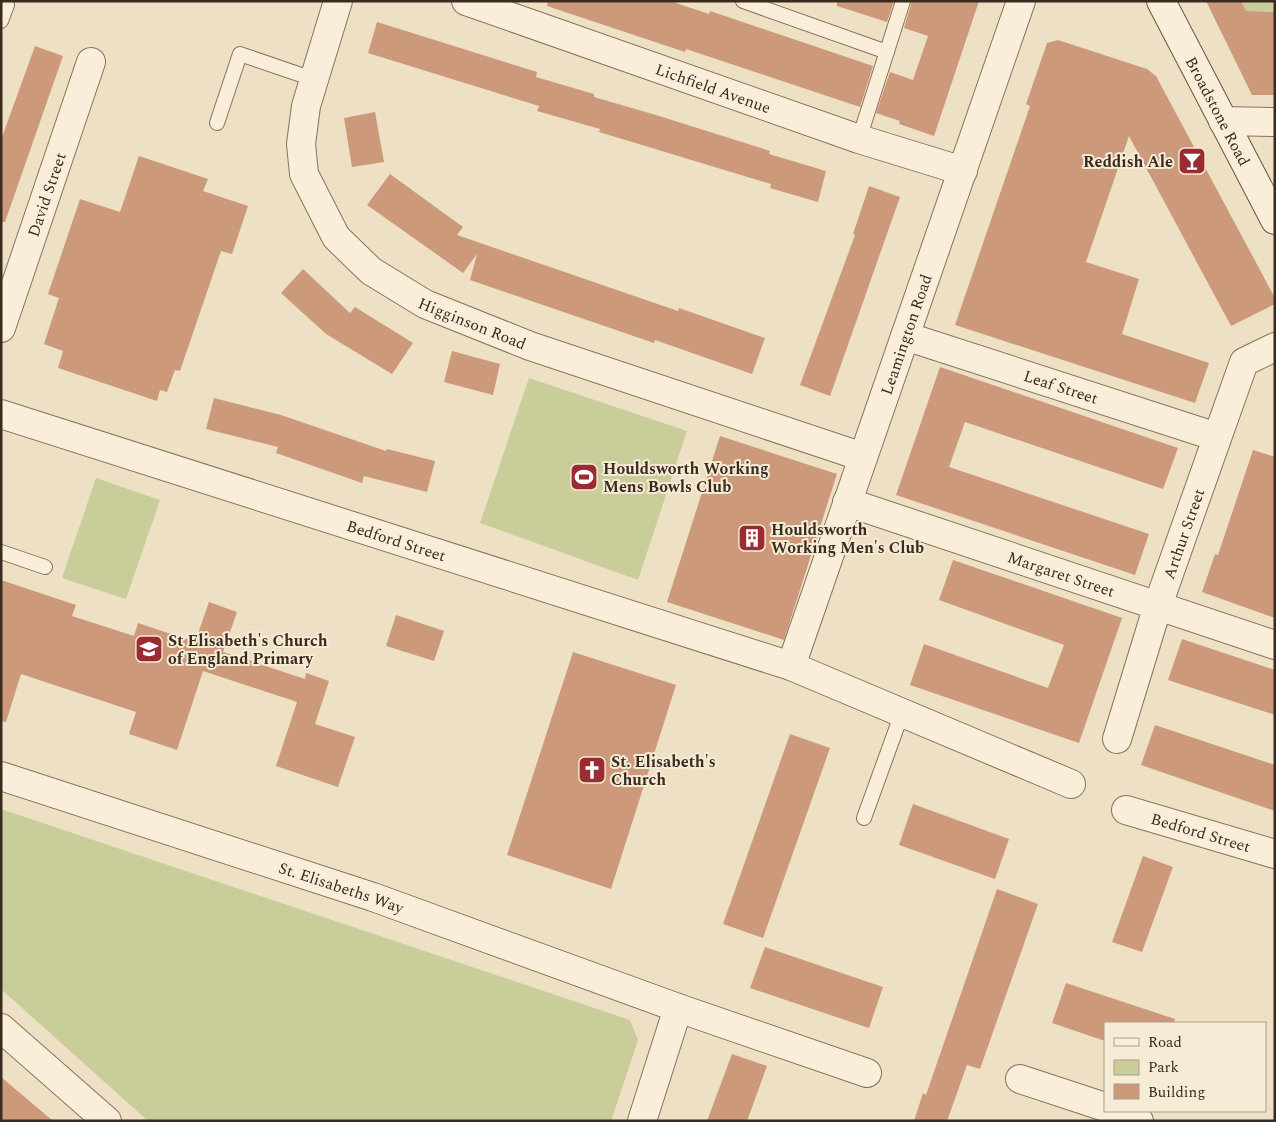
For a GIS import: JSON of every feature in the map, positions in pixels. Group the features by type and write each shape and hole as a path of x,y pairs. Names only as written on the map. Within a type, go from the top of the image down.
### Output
{"street":[{"name":"Higginson Road","path":"338,1 306,106 302,144 304,174 336,237 371,272 425,304 530,346 863,457"},
{"name":"Lichfield Avenue","path":"466,1 858,139 963,172"},
{"name":"Leamington Road","path":"791,666 1021,1"},
{"name":"Broadstone Road","path":"1161,1 1275,220"},
{"name":"David Street","path":"1,328 91,62"},
{"path":"1224,121 1275,122"},
{"name":"Leaf Street","path":"905,336 1217,437"},
{"name":"Arthur Street","path":"1117,739 1158,605 1244,362 1275,346"},
{"name":"Bedford Street","path":"1,414 791,666 1071,784"},
{"name":"Margaret Street","path":"847,502 1275,645"},
{"name":"St. Elisabeths Way","path":"1,776 373,897 678,1008 867,1073"},
{"name":"Bedford Street","path":"1126,810 1275,854"},
{"path":"642,1121 678,1008"},
{"path":"3,1033 107,1121"},
{"path":"1020,1079 1104,1107"},
{"path":"1117,1112 1139,1121"}],"lane":[{"path":"743,1 887,52"},
{"path":"858,139 903,1"},
{"path":"1,21 7,5"},
{"path":"216,122 240,54 313,79"},
{"path":"1,552 45,566"},
{"path":"864,818 902,713"}],"green space":[{"path":"1241,1 1275,1 1275,12 1246,11"},
{"name":"Houldsworth Working Mens Bowls Club","path":"529,378 687,431 638,580 480,523"},
{"path":"96,478 160,500 126,599 62,578"},
{"path":"1,809 630,1020 638,1040 611,1121 148,1121 1,989"}],"building":[{"path":"548,1 670,1 709,14 710,11 873,66 860,107 686,49 685,52 547,6"},
{"path":"837,1 894,1 887,22 837,6"},
{"path":"912,1 979,1 934,136 899,124 900,121 876,113 890,72 913,80 928,36 904,28"},
{"path":"1206,1 1241,1 1246,11 1275,12 1275,95 1252,95"},
{"path":"377,22 537,72 536,77 594,94 594,97 770,151 769,154 826,171 818,202 770,188 771,184 599,132 600,129 537,111 539,106 368,53"},
{"path":"1058,40 1147,69 1156,76 1275,298 1275,304 1231,326 1129,136 1086,262 1139,279 1122,334 1209,363 1195,403 955,325 1030,106 1026,104 1047,43"},
{"path":"35,46 63,56 5,222 1,222 1,140"},
{"path":"375,112 384,162 352,167 344,118"},
{"path":"139,156 208,179 203,191 248,206 232,254 221,251 180,371 175,370 167,392 160,390 157,401 58,368 63,351 44,344 59,298 48,294 80,199 120,212"},
{"path":"390,174 463,227 457,235 678,311 679,308 765,338 752,374 655,340 654,343 470,280 477,254 463,273 367,205"},
{"path":"869,186 900,197 830,396 800,385 855,235 853,234"},
{"path":"303,269 350,313 355,307 413,343 392,374 326,334 281,293"},
{"path":"452,351 500,364 493,395 444,382"},
{"path":"940,367 1178,448 1163,489 965,422 949,467 1149,534 1135,575 896,495"},
{"path":"214,398 281,415 386,451 387,449 435,461 427,492 364,476 362,483 276,453 278,447 206,429"},
{"name":"Houldsworth Working Men's Club","path":"720,436 837,474 784,640 667,602"},
{"path":"1253,450 1275,457 1275,618 1202,592 1215,554 1218,555"},
{"path":"953,560 1122,618 1079,743 910,685 924,644 1048,688 1064,645 939,600"},
{"path":"1,580 76,605 72,616 134,636 138,623 195,642 209,602 237,612 223,652 305,679 306,673 329,681 315,724 355,737 338,787 276,766 297,702 203,671 177,750 129,734 136,712 21,674 6,722 1,721"},
{"path":"396,615 444,631 434,661 386,646"},
{"path":"1182,639 1275,670 1275,715 1168,680"},
{"name":"St. Elisabeth's Church","path":"573,652 676,685 611,889 507,855"},
{"path":"1155,725 1275,765 1275,811 1141,765"},
{"path":"790,734 830,748 763,938 723,924"},
{"path":"913,804 1009,839 995,879 899,845"},
{"path":"1143,856 1173,867 1142,952 1112,942"},
{"path":"997,889 1038,904 980,1069 967,1065 947,1121 914,1121 923,1093 926,1095"},
{"path":"765,947 883,987 869,1028 750,988"},
{"path":"1066,983 1175,1019 1174,1022 1104,1022 1104,1041 1052,1023"},
{"path":"732,1054 767,1066 747,1121 707,1121"},
{"path":"1,1077 53,1121 1,1121"}],"place":[{"name":"Reddish Ale","path":"1192,161"},
{"name":"Houldsworth Working Mens Bowls Club","path":"584,477"},
{"name":"Houldsworth Working Men's Club","path":"752,538"},
{"name":"St Elisabeth's Church of England Primary","path":"149,649"},
{"name":"St. Elisabeth's Church","path":"592,770"}]}
